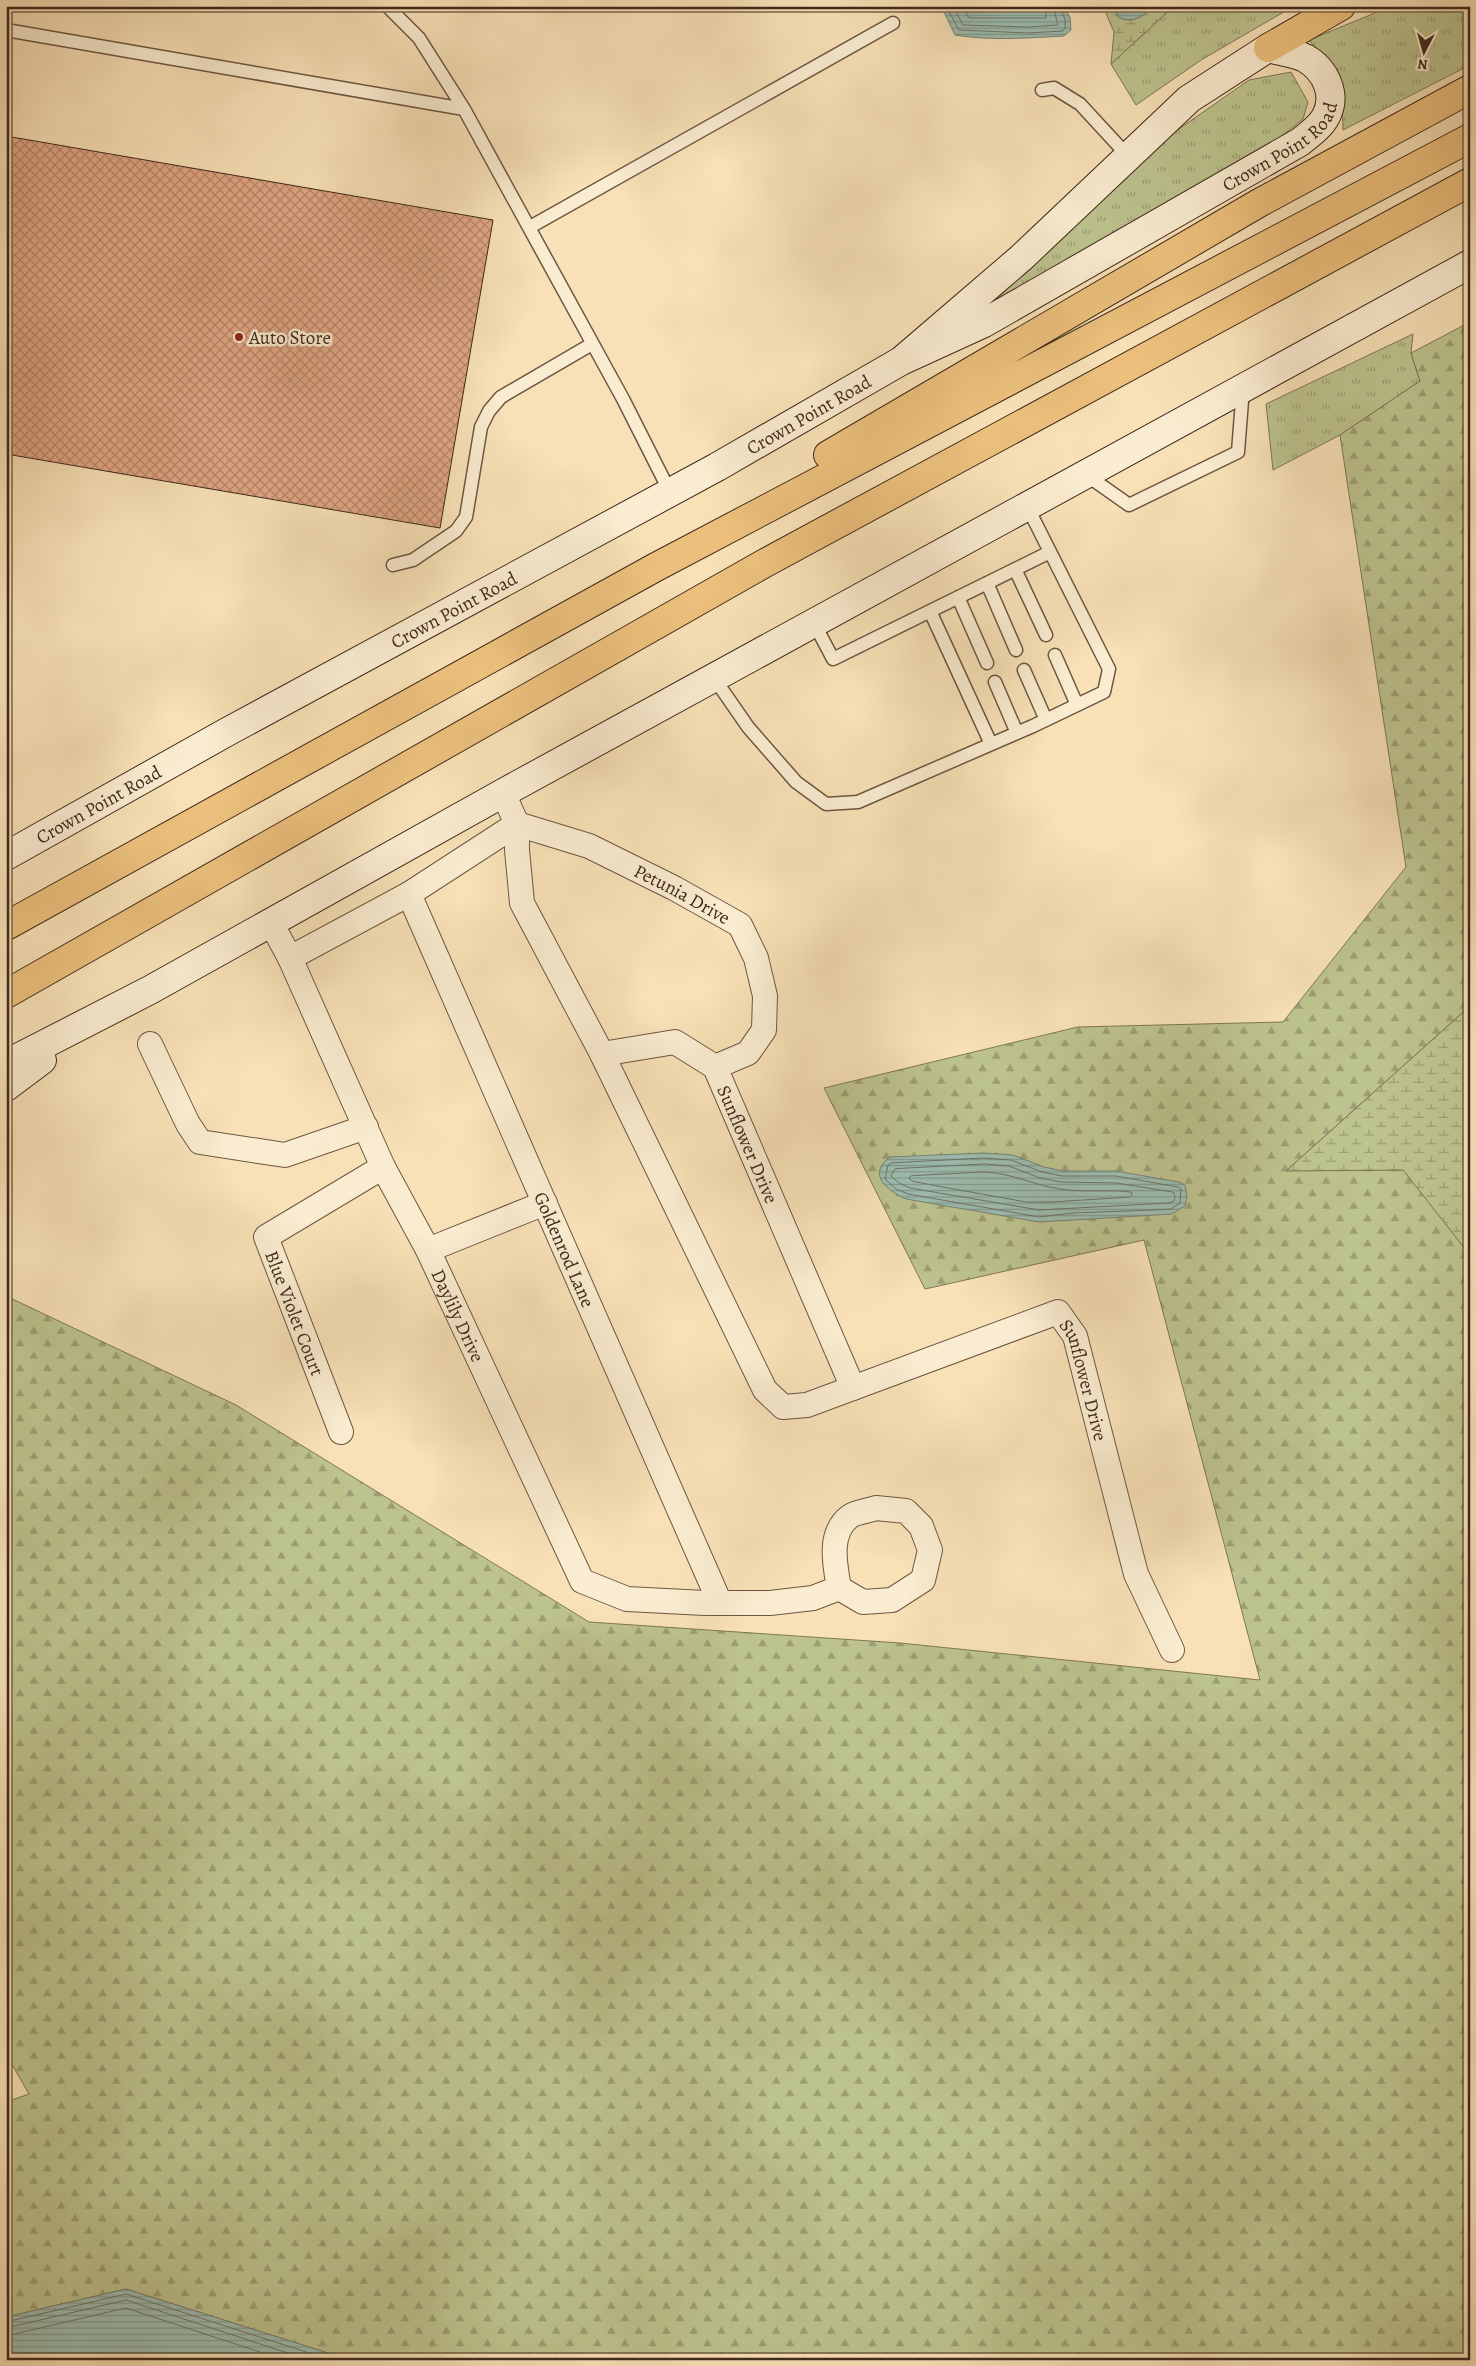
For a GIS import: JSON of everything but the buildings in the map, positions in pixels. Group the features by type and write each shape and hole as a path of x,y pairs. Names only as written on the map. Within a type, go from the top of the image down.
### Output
{"highway":[{"path":"1268,48 1341,6"},
{"path":"723,531 762,490 844,447 1259,203 1470,89"},
{"path":"6,926 723,531 1470,138"},
{"path":"6,994 766,563 1470,182"}],"main road":[{"name":"Crown Point Road","path":"6,856 227,732 670,492 901,361 993,318 1300,142 1316,130 1326,116 1331,100 1330,86 1324,74 1305,58 1268,48 1189,99 1127,155 1021,258 901,361"},
{"path":"6,1064 103,1014 1470,264"},
{"path":"6,1087 103,1014"}],"street":[{"name":"Sunflower Drive","path":"503,793 517,824 516,850 522,903 602,1054 765,1390 783,1407 807,1404 1058,1312 1075,1336 1136,1574 1172,1650"},
{"path":"290,958 409,894 517,824"},
{"name":"Petunia Drive","path":"517,824 589,846 674,888 740,925 756,958 765,996 764,1030 748,1053 715,1067"},
{"name":"Goldenrod Lane","path":"409,894 720,1603"},
{"name":"Daylily Drive","path":"271,922 290,958 366,1127 382,1168 428,1250 582,1581 627,1599 720,1603 770,1603 812,1598 839,1588"},
{"name":"Sunflower Drive","path":"602,1054 675,1042 715,1067 853,1388"},
{"path":"150,1044 188,1124 200,1142 285,1155 366,1127"},
{"name":"Blue Violet Court","path":"341,1432 266,1237 382,1168"},
{"path":"428,1250 545,1203"},
{"path":"876,1508 906,1511 921,1526 930,1550 924,1580 892,1600 863,1602 839,1588 834,1558 838,1532 850,1517 876,1508"}],"lane":[{"path":"387,6 419,38 464,109 530,227 670,492"},
{"path":"530,227 893,23"},
{"path":"6,30 464,109"},
{"path":"1042,90 1054,88 1080,104 1127,155"},
{"path":"393,565 413,560 456,531 466,517 481,427 489,411 501,397 592,344"},
{"path":"1085,474 1129,505 1238,452 1243,388"},
{"path":"714,678 748,727 796,782 826,804 858,802 1017,733 1104,692 1109,669 1027,506"},
{"path":"814,623 833,658 1050,552"},
{"path":"1016,569 1046,636"},
{"path":"987,583 1016,650"},
{"path":"958,597 987,664"},
{"path":"930,611 991,744"},
{"path":"1055,655 1077,705"},
{"path":"1024,670 1046,720"},
{"path":"995,682 1017,733"}],"green space":[{"path":"1103,6 1114,6 1118,17 1128,20 1141,16 1153,6 1174,6 1111,64 1114,32"},
{"path":"1174,6 1294,6 1201,60 1136,105 1111,64"},
{"path":"1392,6 1470,6 1470,65 1343,130 1340,90 1337,80 1327,62 1309,40"},
{"path":"1291,72 1308,102 1303,119 1268,147 993,303 1153,147 1249,80"},
{"path":"1470,322 1470,1006 1287,1170 1404,1170 1470,1255 1470,2360 350,2360 126,2289 6,2317 6,2102 29,2094 6,2054 6,1296 236,1405 589,1622 900,1643 1260,1680 1144,1240 925,1289 824,1088 1078,1027 1283,1022 1406,867 1340,435 1420,381 1411,353"},
{"path":"1413,334 1411,353 1420,381 1340,435 1273,470 1266,404"},
{"path":"1470,1006 1470,1255 1403,1170 1286,1171"}],"water":[{"path":"941,6 1063,6 1070,17 1071,30 1064,36 1023,38 982,38 955,35"},
{"path":"1114,6 1153,6 1141,16 1128,20 1118,17"},
{"path":"984,1153 1013,1155 1044,1167 1063,1171 1116,1171 1179,1182 1185,1185 1187,1196 1185,1206 1172,1214 1039,1222 906,1199 887,1187 882,1182 880,1176 883,1164 890,1157"},
{"path":"126,2289 350,2360 6,2360 6,2317"}],"place":[{"name":"Auto Store","path":"239,337"}]}
